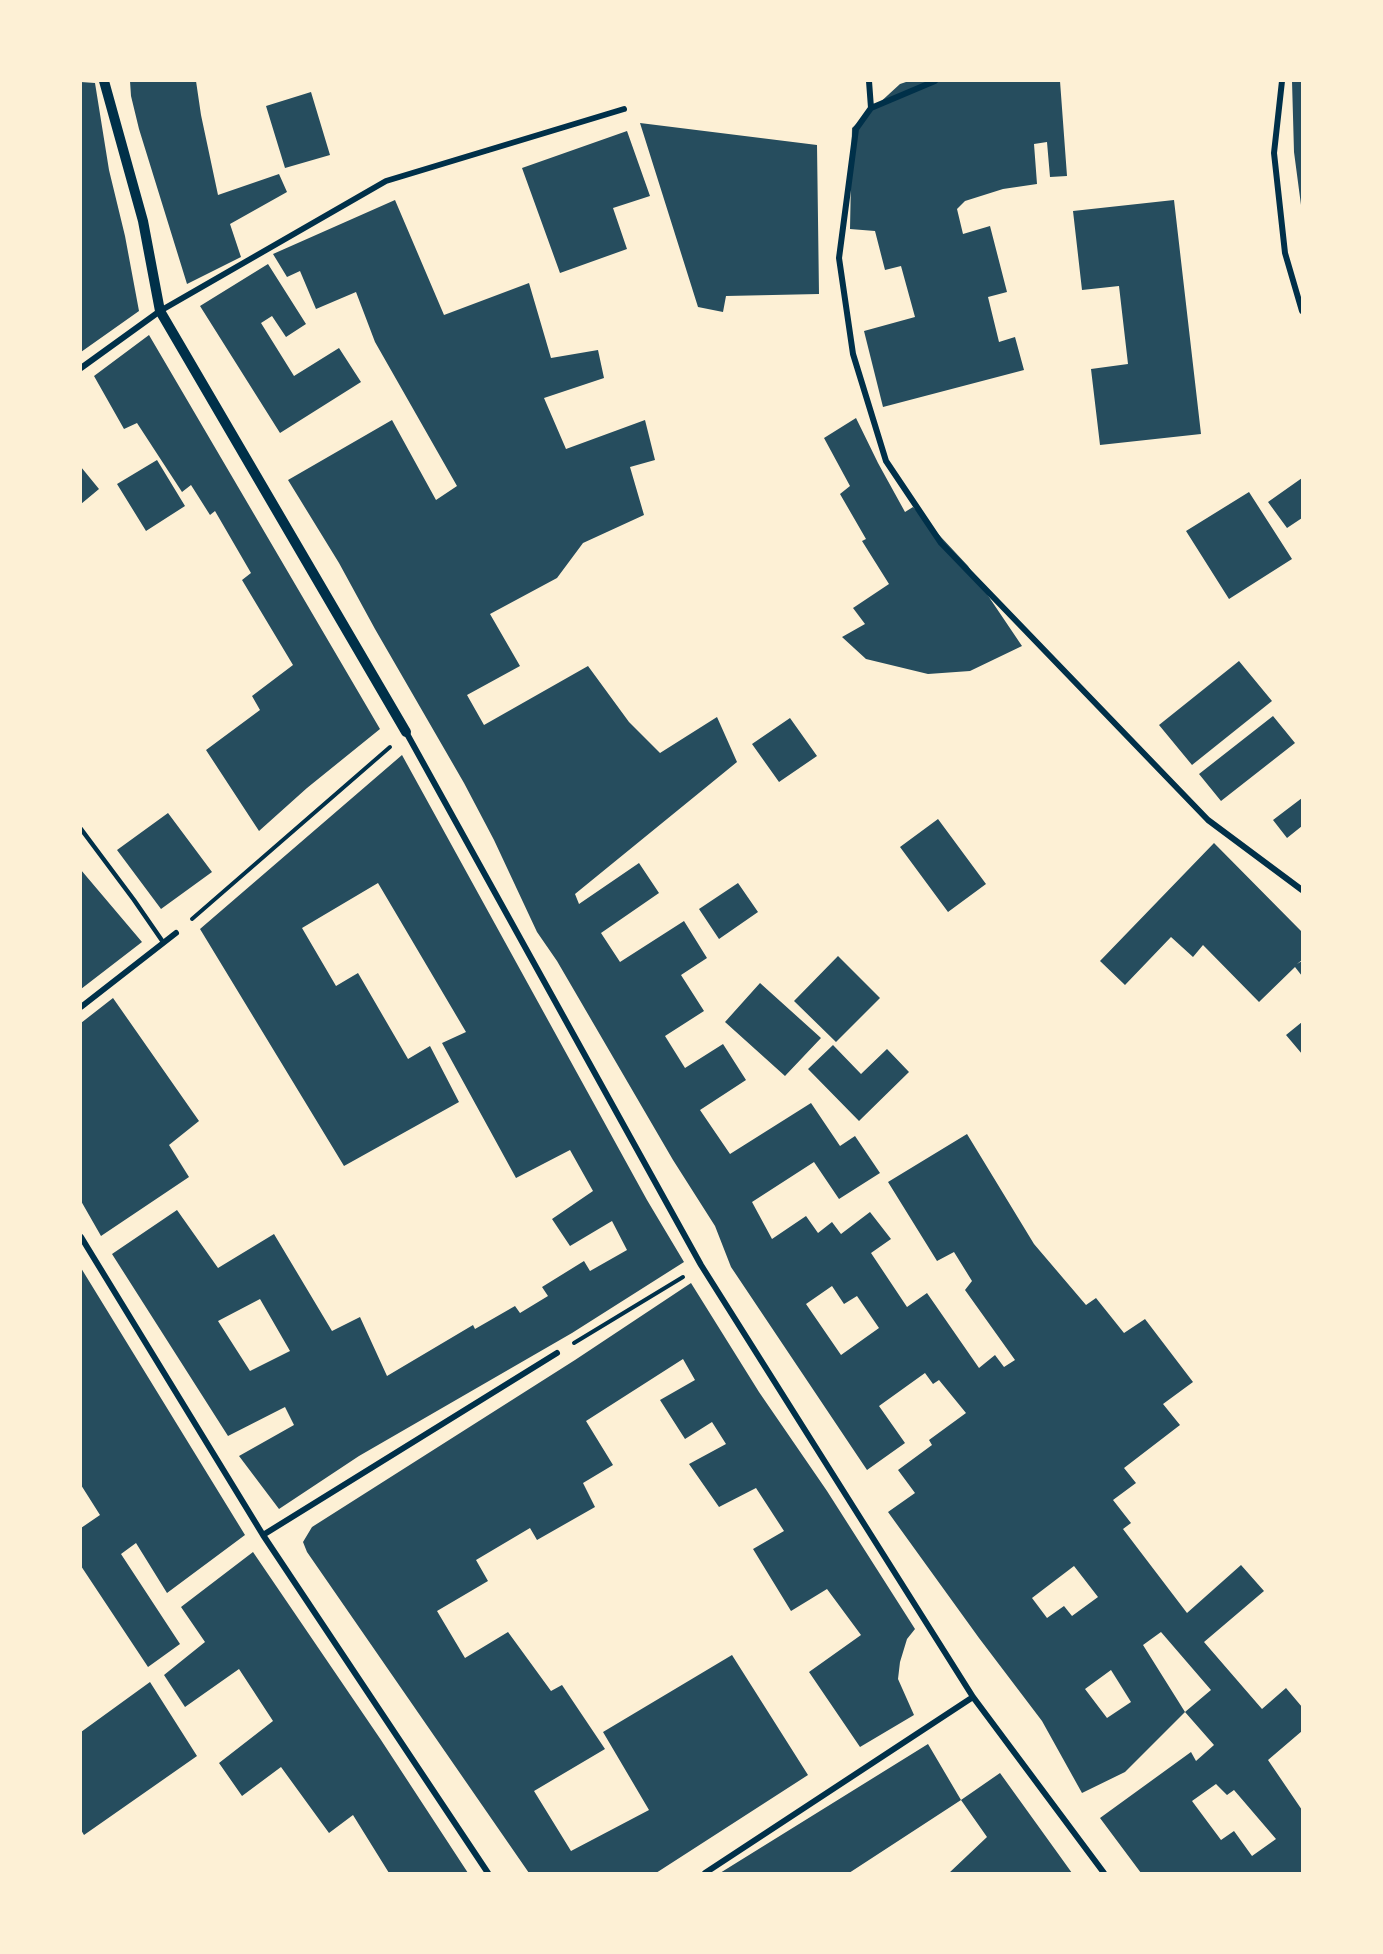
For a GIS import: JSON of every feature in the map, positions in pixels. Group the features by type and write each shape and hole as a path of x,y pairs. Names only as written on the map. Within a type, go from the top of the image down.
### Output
{"street":[{"path":"104,81 143,221 160,311 406,732 701,1265 973,1697 1104,1873"},
{"path":"869,81 871,108"},
{"path":"935,81 871,108 856,129 839,258 853,354 886,461 941,543 1208,820 1302,890"},
{"path":"1282,81 1274,153 1284,253 1302,311"},
{"path":"81,368 160,311 386,181 624,109"},
{"path":"81,1007 176,933"},
{"path":"81,1237 263,1535 488,1873"},
{"path":"263,1535 557,1353"},
{"path":"705,1873 973,1697"}],"lane":[{"path":"81,829 163,942"}],"path":[{"path":"185,924 397,741"},
{"path":"557,1353 701,1265"}],"building":[{"path":"130,81 196,81 218,195 279,174 287,192 230,224 241,257 187,284 139,129"},
{"path":"909,81 1060,81 1067,176 1050,177 1047,142 1034,144 1037,184 1003,189 965,201 957,209 963,234 990,226 1007,292 988,297 999,342 1015,337 1024,370 883,407 864,331 915,317 901,266 885,270 875,231 850,229 852,128 900,84"},
{"path":"1292,81 1302,81 1302,205 1294,152"},
{"path":"81,82 95,83 109,170 125,236 139,311 81,352"},
{"path":"311,92 330,155 285,168 266,106"},
{"path":"640,123 817,145 819,294 726,296 723,312 698,307"},
{"path":"627,131 650,196 613,208 627,249 560,273 522,168"},
{"path":"395,200 444,315 529,283 551,358 598,350 604,378 544,398 566,449 645,420 655,460 630,467 644,515 583,543 557,578 490,614 520,666 467,695 484,725 588,666 629,722 660,753 717,717 737,762 575,894 579,904 639,863 659,893 601,933 620,962 684,921 707,958 681,975 704,1011 665,1036 685,1068 723,1044 746,1080 700,1110 730,1154 811,1103 840,1146 855,1136 880,1173 839,1199 814,1162 752,1202 772,1239 806,1216 818,1233 832,1222 841,1234 870,1212 891,1239 871,1253 907,1307 927,1293 979,1368 995,1355 1004,1367 1015,1360 965,1290 972,1281 954,1252 937,1261 888,1182 967,1134 1034,1244 1086,1305 1096,1298 1124,1333 1145,1319 1193,1382 1163,1404 1180,1425 1124,1468 1136,1483 1113,1500 1131,1523 1123,1529 1187,1613 1241,1565 1264,1591 1204,1642 1262,1709 1286,1688 1302,1707 1302,1731 1268,1760 1302,1810 1302,1873 1141,1873 1100,1818 1191,1752 1196,1761 1214,1745 1185,1712 1125,1772 1082,1793 1042,1721 888,1512 915,1493 898,1470 932,1445 929,1440 966,1413 939,1380 933,1384 925,1373 879,1406 905,1443 867,1470 731,1267 715,1226 673,1160 557,961 537,932 494,840 464,783 339,563 288,480 392,420 436,500 457,486 375,342 356,292 316,309 300,271 287,277 273,254","holes":["832,1286 844,1304 857,1296 879,1328 841,1355 806,1304","1074,1566 1098,1597 1072,1616 1064,1606 1047,1618 1032,1598","1161,1632 1211,1690 1185,1712 1143,1645","1111,1670 1131,1702 1107,1718 1085,1689","1216,1784 1227,1795 1234,1790 1276,1839 1252,1856 1234,1831 1221,1840 1192,1801"]},
{"path":"1174,200 1201,434 1100,445 1091,369 1128,364 1119,286 1082,290 1073,211"},
{"path":"268,264 306,324 286,337 272,316 261,323 294,376 339,348 361,382 280,433 200,306"},
{"path":"149,335 380,729 307,788 259,831 206,750 260,710 252,696 293,665 242,580 251,573 215,511 210,515 191,485 182,492 137,423 124,429 94,376"},
{"path":"856,418 905,512 913,507 968,566 1022,646 970,671 928,674 866,659 842,637 865,624 853,608 889,584 862,541 866,539 840,494 850,486 824,438"},
{"path":"157,460 185,506 146,531 117,484"},
{"path":"81,467 99,489 81,504"},
{"path":"1302,478 1302,518 1287,528 1268,502"},
{"path":"1249,492 1292,559 1229,599 1186,531"},
{"path":"1239,661 1272,701 1192,765 1159,725"},
{"path":"1273,716 1295,743 1221,801 1199,774"},
{"path":"790,718 817,756 779,782 752,744"},
{"path":"402,755 647,1200 684,1262 572,1333 359,1456 279,1509 239,1456 294,1425 285,1407 228,1436 112,1254 177,1210 218,1268 274,1234 332,1331 360,1317 387,1376 473,1325 475,1329 515,1306 520,1313 548,1296 542,1287 584,1261 590,1271 627,1250 612,1221 570,1246 552,1219 593,1191 570,1150 516,1178 442,1043 466,1032 378,883 302,928 336,986 358,973 408,1059 430,1046 459,1102 344,1166 200,929","holes":["260,1299 290,1351 250,1371 218,1321"]},
{"path":"1302,798 1302,826 1287,838 1273,820"},
{"path":"168,813 212,872 161,909 117,850"},
{"path":"938,819 986,884 948,912 900,847"},
{"path":"1214,843 1302,932 1302,960 1297,964 1302,961 1302,976 1295,967 1259,1002 1203,945 1193,957 1171,937 1125,985 1100,961"},
{"path":"81,870 142,942 81,989"},
{"path":"738,883 758,912 719,939 699,909"},
{"path":"838,956 880,998 836,1042 794,1001"},
{"path":"760,983 821,1038 785,1076 725,1022"},
{"path":"113,998 199,1121 169,1145 189,1177 101,1236 81,1201 81,1023"},
{"path":"1302,1022 1302,1054 1286,1035"},
{"path":"833,1045 861,1074 887,1049 909,1072 859,1121 808,1069"},
{"path":"81,1268 245,1535 167,1593 136,1543 121,1554 180,1644 148,1667 81,1566 81,1528 100,1515 81,1485"},
{"path":"691,1283 759,1392 827,1491 915,1629 907,1639 898,1679 914,1715 860,1747 809,1672 861,1635 827,1589 791,1611 753,1549 784,1531 756,1488 719,1507 689,1464 726,1444 712,1422 685,1439 660,1400 695,1380 683,1359 586,1421 613,1465 583,1483 595,1507 537,1540 530,1528 476,1560 488,1581 437,1611 465,1658 508,1632 551,1691 562,1685 605,1749 534,1791 571,1851 649,1810 603,1732 732,1655 808,1775 656,1873 529,1873 307,1552 303,1542 312,1527 575,1360"},
{"path":"253,1552 468,1873 389,1873 353,1815 329,1833 281,1767 242,1796 219,1763 273,1721 239,1669 185,1707 164,1675 205,1642 181,1607"},
{"path":"150,1682 197,1756 84,1835 81,1830 81,1732"},
{"path":"928,1744 961,1800 849,1873 720,1873"},
{"path":"1000,1773 1072,1873 949,1873 987,1837 961,1800"}]}
